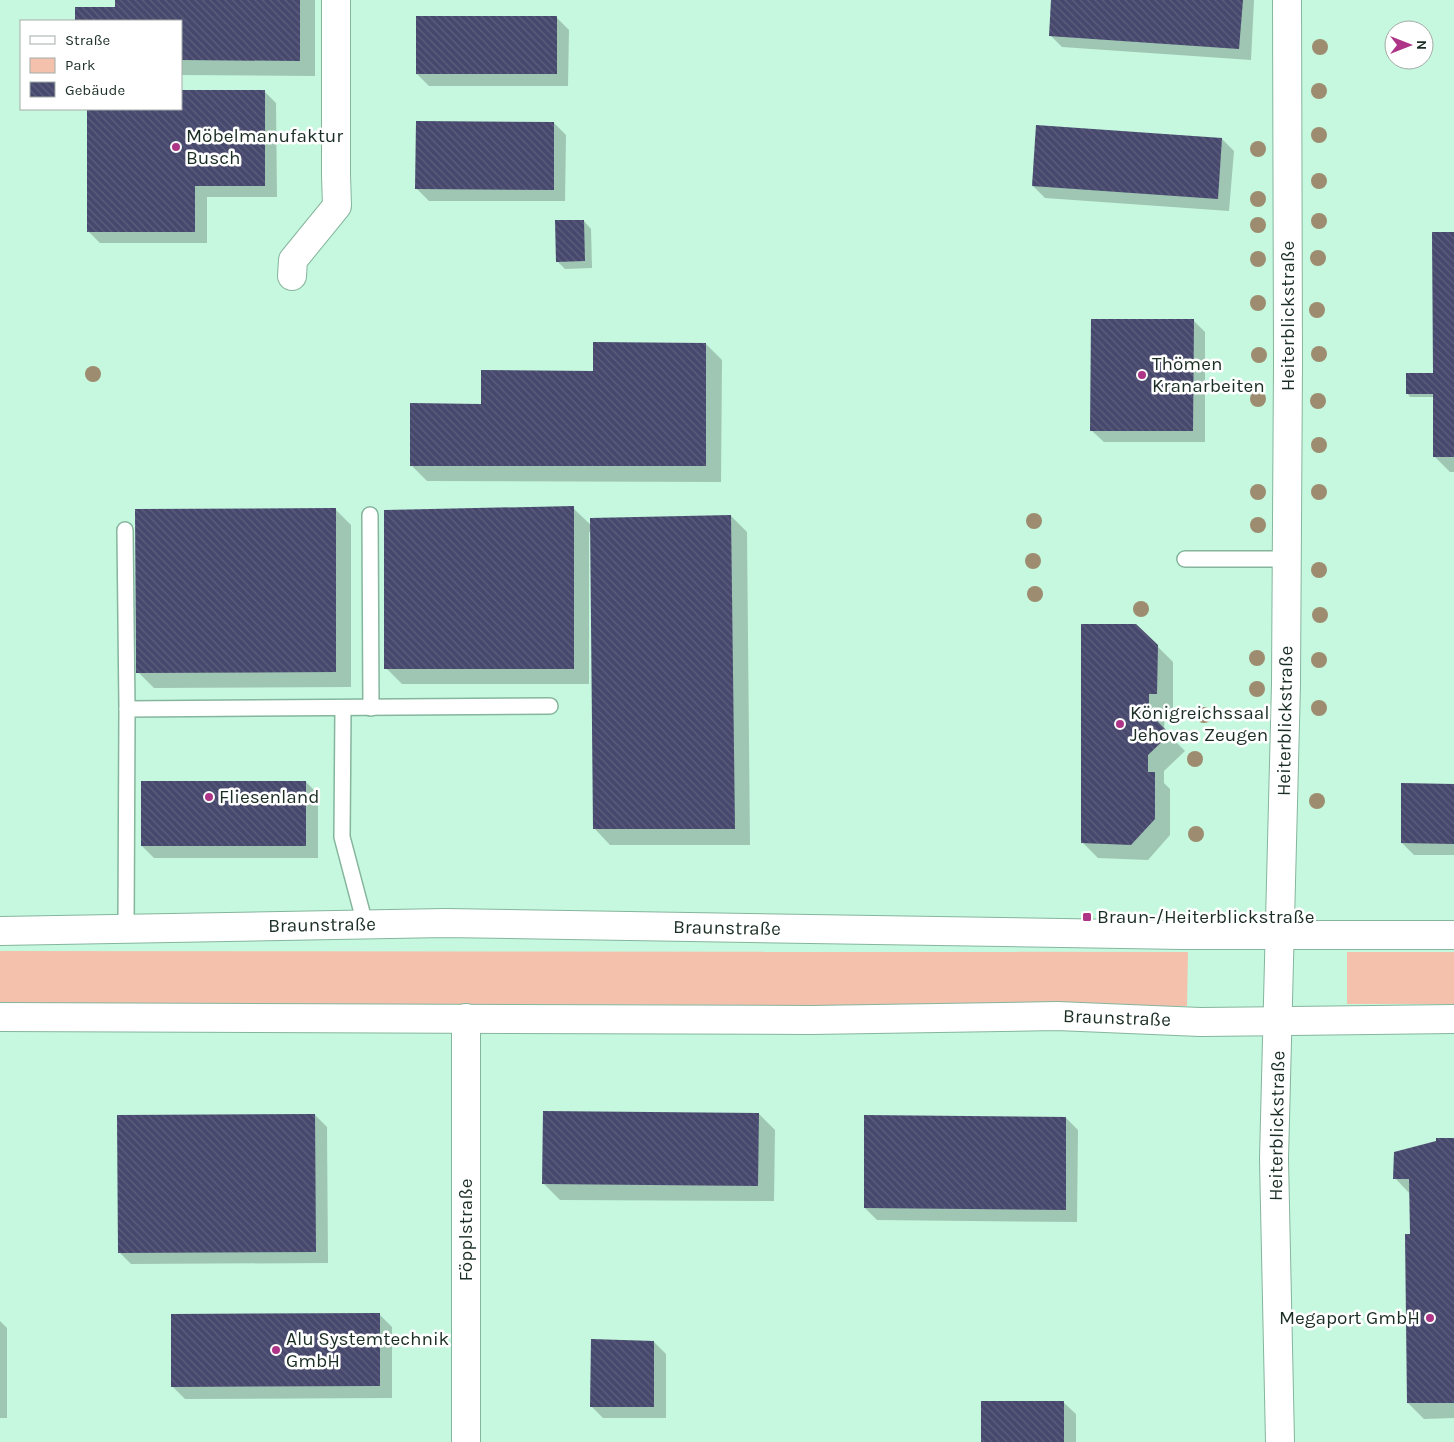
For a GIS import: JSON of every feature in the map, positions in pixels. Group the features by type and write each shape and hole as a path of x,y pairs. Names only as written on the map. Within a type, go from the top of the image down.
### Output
{"main road":[{"path":"292,276 293,260 337,206 336,0"},
{"name":"Heiterblickstraße","path":"1280,1442 1274,1159 1281,935 1287,559 1287,0"},
{"name":"Braunstraße","path":"0,931 445,923 1183,935 1454,935"},
{"name":"Braunstraße","path":"0,1017 811,1020 1057,1016 1200,1022 1454,1019"},
{"name":"Föpplstraße","path":"466,1018 466,1442"}],"lane":[{"path":"370,515 371,708"},
{"path":"125,530 127,709 126,929"},
{"path":"1185,559 1287,559"},
{"path":"127,709 550,706"},
{"path":"343,708 342,837 365,924"}],"green space":[{"path":"0,951 1188,952 1187,1006 0,1003"},
{"path":"1347,952 1454,952 1454,1004 1347,1004"}],"building":[{"path":"115,0 300,0 300,61 182,60 182,20 75,20 75,7 115,7"},
{"path":"1051,0 1243,0 1239,49 1049,36"},
{"path":"416,16 557,16 557,74 416,74"},
{"name":"Möbelmanufaktur Busch","path":"182,90 265,90 265,186 195,186 195,232 87,232 87,110 182,110"},
{"path":"416,121 554,122 554,190 415,189"},
{"path":"1036,125 1222,138 1218,199 1032,186"},
{"path":"555,220 584,220 585,261 556,262"},
{"path":"1432,232 1454,232 1454,457 1433,457 1433,394 1406,394 1406,373 1433,373"},
{"name":"Thömen Kranarbeiten","path":"1091,319 1194,319 1193,431 1090,431"},
{"path":"593,342 706,343 706,466 410,466 410,403 481,404 481,370 593,371"},
{"path":"574,506 574,669 384,669 384,510"},
{"path":"336,508 336,672 136,673 135,509"},
{"path":"731,515 735,829 593,829 590,518"},
{"name":"Königreichssaal Jehovas Zeugen","path":"1081,624 1136,624 1158,645 1157,694 1149,694 1149,713 1170,734 1148,755 1148,772 1155,772 1155,819 1131,845 1081,843"},
{"path":"141,781 306,781 306,846 141,846"},
{"path":"1401,783 1454,784 1454,844 1401,843"},
{"path":"543,1111 759,1113 758,1186 542,1184"},
{"path":"315,1114 316,1252 118,1253 117,1115"},
{"path":"864,1115 1066,1117 1066,1210 864,1208"},
{"name":"Megaport GmbH","path":"1436,1138 1454,1138 1454,1403 1407,1403 1405,1234 1410,1234 1409,1179 1393,1179 1394,1152 1436,1141"},
{"name":"Alu Systemtechnik GmbH","path":"380,1313 380,1386 171,1387 171,1314"},
{"path":"591,1339 654,1341 654,1407 590,1407"},
{"path":"981,1401 1064,1401 1064,1442 981,1442"}],"place":[{"name":"Möbelmanufaktur Busch","path":"176,147"},
{"name":"Thömen Kranarbeiten","path":"1142,375"},
{"name":"Königreichssaal Jehovas Zeugen","path":"1120,724"},
{"name":"Fliesenland","path":"209,797"},
{"name":"Braun-/Heiterblickstraße","path":"1087,917"},
{"name":"Megaport GmbH","path":"1430,1318"},
{"name":"Alu Systemtechnik GmbH","path":"276,1350"}]}
